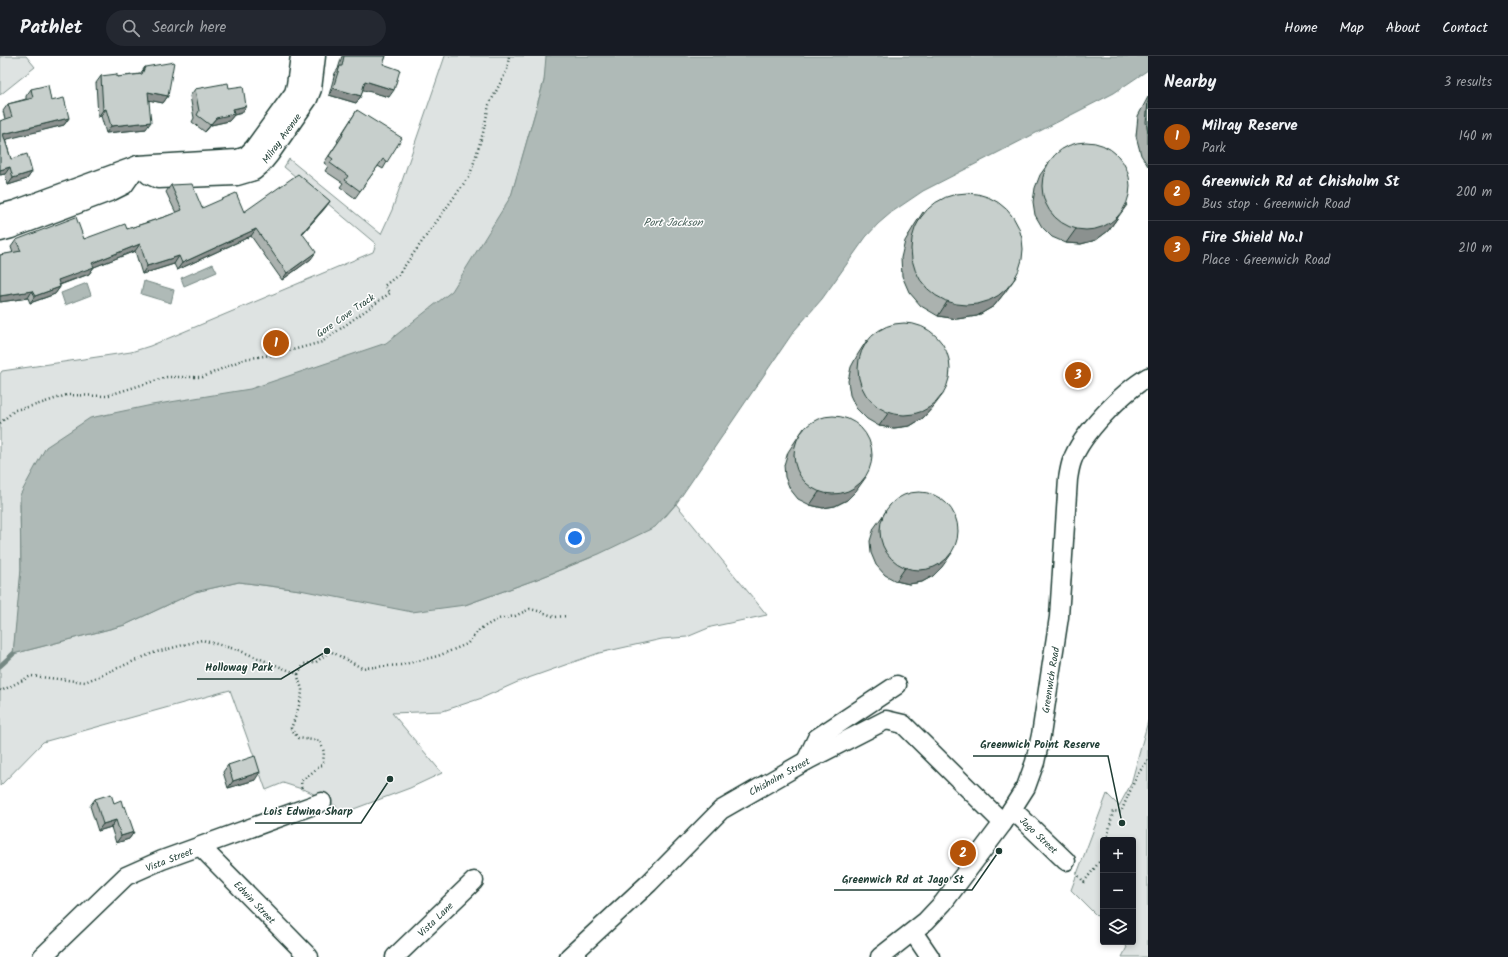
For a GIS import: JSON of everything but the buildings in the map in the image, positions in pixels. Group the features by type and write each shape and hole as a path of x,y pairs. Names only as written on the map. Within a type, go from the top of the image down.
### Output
{"street":[{"name":"Milray Avenue","path":"0,214 138,165 237,159 249,154 294,94 300,56"},
{"name":"Milray Avenue","path":"138,165 149,176 158,179 242,175 257,169 270,154 308,99 312,89 316,56"},
{"path":"0,232 16,228 124,186 138,165"},
{"name":"Greenwich Road","path":"880,957 926,921 943,903 1008,816 1026,787 1035,762 1041,735 1059,617 1068,479 1071,461 1080,444 1092,429 1116,403 1139,382 1148,377"},
{"path":"806,761 817,738 897,685"},
{"name":"Chisholm Street","path":"569,957 648,883 721,810 806,761 886,720 903,724 1008,816"},
{"name":"Vista Street","path":"42,957 126,876 162,860 322,802"},
{"name":"Jago Street","path":"1008,816 1066,860"},
{"name":"Edwin Street","path":"201,847 309,957"},
{"name":"Vista Lane","path":"396,957 474,881"},
{"path":"913,932 930,957"}],"path":[{"name":"Gore Cove Track","path":"0,423 15,410 67,395 106,396 168,376 202,377 244,358 278,354 322,342 376,304 390,293 384,286 398,275 470,175 483,133 489,105 507,70 509,56"},
{"path":"322,802 303,793 301,781 323,764 324,752 320,741 298,738 292,728 298,710 302,690 298,681 298,674 304,664 316,662 330,651 362,668 401,665 438,656 467,644 480,629 498,619 515,616 530,609 542,612 555,618 568,616"},
{"path":"0,690 1,691 31,676 85,682 153,653 202,640 238,650 298,674"},
{"path":"1108,837 1113,811 1121,812 1137,775 1148,760"},
{"path":"1066,860 1084,882 1100,861"}],"shaded area":[{"path":"0,56 26,56 35,67 0,95"},
{"path":"445,56 551,56 493,261 364,367 20,503 21,569 19,604 13,654 125,625 195,592 239,582 300,590 465,605 590,558 666,516 676,504 767,615 711,627 687,637 662,639 599,653 520,681 482,698 443,711 392,713 442,773 410,788 343,813 336,806 308,791 283,783 266,790 230,690 43,742 0,786 0,374 2,371 131,352 150,346 373,252 376,244 284,167 289,159 381,234 392,210"},
{"path":"1148,721 1148,957 1122,957 1127,947 1125,945 1136,945 1136,837 1100,837 1100,919 1071,890 1107,794 1119,806 1131,784"}],"water":[{"name":"Port Jackson","path":"546,56 1148,56 1148,70 1114,93 923,191 892,212 878,224 866,237 822,299 794,331 676,504 655,527 599,554 540,578 465,605 412,612 300,590 239,582 195,592 125,625 13,654 21,569 20,495 46,447 90,418 152,405 250,389 386,343 452,291 511,196 544,81"},
{"path":"213,264 217,272 184,286 181,278"},
{"path":"144,281 174,290 171,303 141,294"},
{"path":"87,283 91,295 65,305 61,293"}],"waterway":[{"path":"0,666 13,654"}],"place":[{"name":"Milray Reserve","path":"276,343"},
{"name":"Fire Shield No.1","path":"1078,375"},
{"name":"Holloway Park","path":"327,651"},
{"name":"Lois Edwina Sharp","path":"390,779"},
{"name":"Greenwich Point Reserve","path":"1122,823"},
{"name":"Greenwich Rd at Jago St","path":"999,851"},
{"name":"Greenwich Rd at Chisholm St","path":"963,853"}]}
